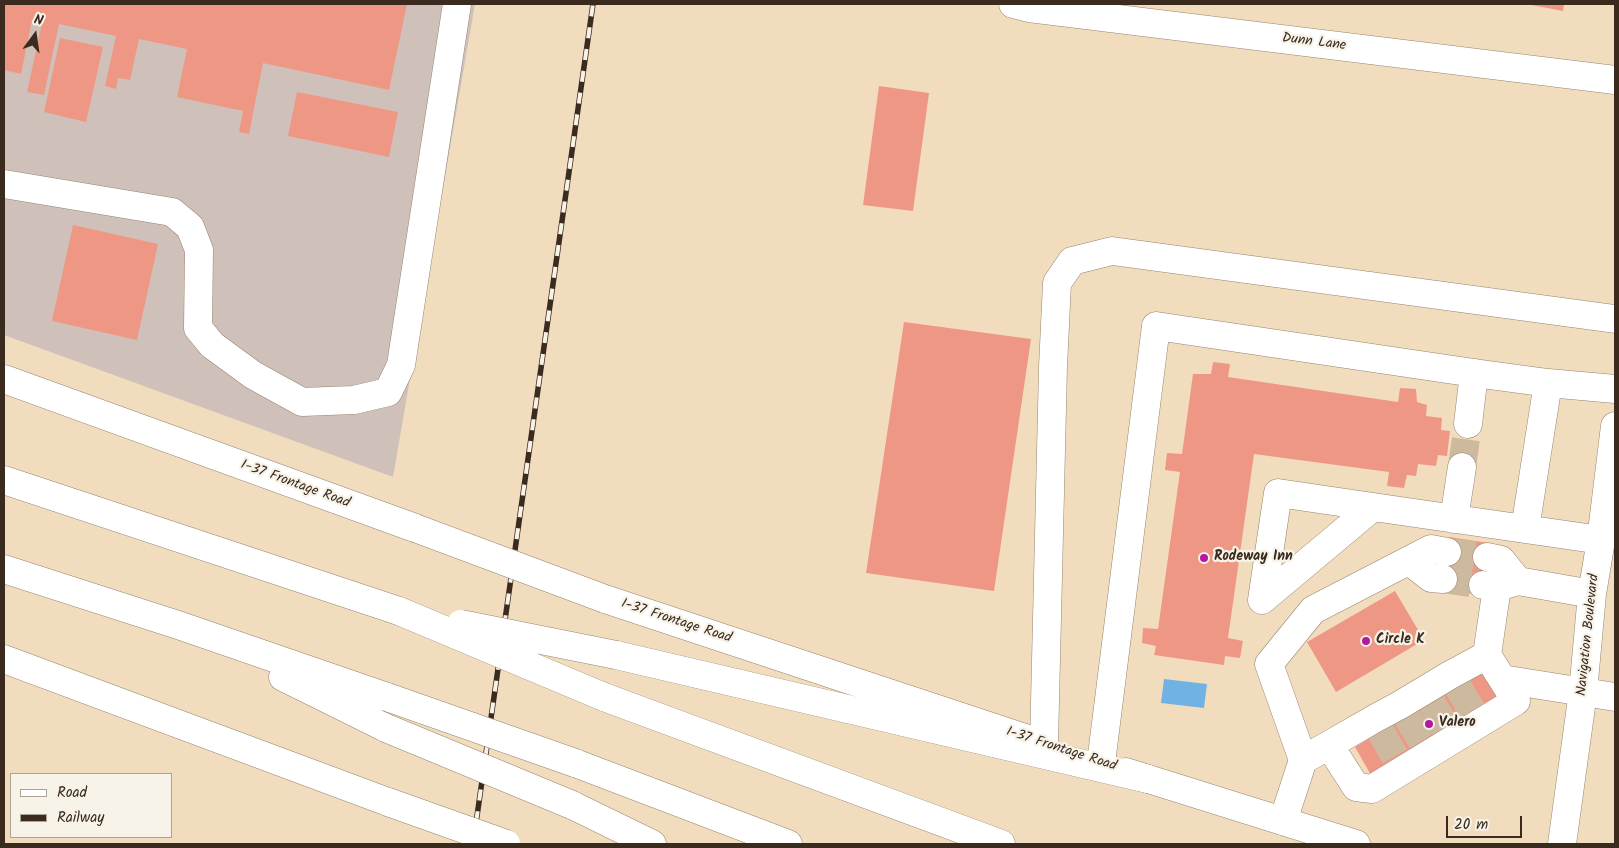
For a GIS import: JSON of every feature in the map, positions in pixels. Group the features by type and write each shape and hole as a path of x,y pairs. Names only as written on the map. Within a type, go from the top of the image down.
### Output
{"main road":[{"path":"4,184 172,212 190,227 199,250 198,328 212,345 253,376 302,402 354,400 388,392 401,365 457,4"},
{"name":"Dunn Lane","path":"1013,4 1038,9 1615,80"},
{"path":"1044,744 1053,367 1057,283 1072,261 1112,251 1615,319"},
{"path":"1101,763 1156,326 1474,373 1548,383 1615,389"},
{"path":"1468,424 1474,373"},
{"name":"I-37 Frontage Road","path":"4,379 605,599 1148,779 1356,844"},
{"path":"1525,529 1548,383"},
{"name":"Navigation Boulevard","path":"1562,844 1583,692 1592,594 1601,540 1615,426"},
{"path":"1454,518 1462,467"},
{"path":"4,480 399,612 604,697 1001,844"},
{"path":"1373,507 1262,600 1278,493 1601,540"},
{"path":"1283,821 1303,760 1269,664 1313,610 1431,549 1447,552"},
{"path":"1329,745 1356,787 1372,789 1400,766 1478,720 1516,701 1487,655 1499,584 1501,560 1487,557"},
{"path":"1409,561 1431,578 1443,579"},
{"path":"4,569 178,625 387,697 574,763 788,844"},
{"path":"1499,584 1592,594"},
{"path":"399,612 616,655 1148,779"},
{"path":"178,625 386,728 572,805 652,844"},
{"path":"1303,760 1329,745 1377,726 1428,697 1454,681 1487,655"},
{"path":"4,659 506,844"},
{"path":"1502,679 1615,697"}],"shaded area":[{"path":"4,4 475,4 393,477 4,335"}],"water":[{"path":"1164,679 1207,684 1204,708 1161,703"}],"building":[{"path":"4,4 407,4 389,90 263,63 249,134 239,132 243,111 177,97 187,49 139,39 130,80 118,78 116,89 105,86 116,36 59,24 44,95 27,92 42,23 32,20 21,74 4,70"},
{"path":"1526,4 1564,4 1563,11"},
{"path":"60,38 103,47 86,122 44,112"},
{"path":"879,86 929,93 913,211 863,205"},
{"path":"297,92 398,112 389,157 288,136"},
{"path":"73,225 158,244 137,340 52,321"},
{"path":"904,322 1031,339 994,591 866,573"},
{"name":"Rodeway Inn","path":"1213,362 1230,364 1228,377 1398,402 1400,388 1416,389 1417,402 1427,405 1426,416 1442,418 1441,430 1450,431 1447,456 1438,455 1436,466 1418,464 1416,476 1407,475 1404,488 1387,486 1389,472 1254,454 1228,638 1243,641 1240,658 1225,656 1224,665 1154,655 1156,646 1142,643 1143,628 1158,629 1180,472 1165,470 1167,453 1182,454 1193,374 1211,374"},
{"path":"1449,537 1489,543 1481,595 1441,589"},
{"name":"Circle K","path":"1395,591 1424,640 1336,692 1307,642"},
{"name":"Valero","path":"1486,671 1503,700 1372,777 1355,747"}],"tunnel":[{"path":"1462,467 1468,424"},
{"path":"1447,552 1487,557"},
{"path":"1443,579 1483,585"},
{"path":"1458,687 1475,716"},
{"path":"1432,703 1449,732"},
{"path":"1407,717 1425,746"},
{"path":"1381,732 1398,762"}],"railway":[{"path":"473,844 593,4"}],"place":[{"name":"Rodeway Inn","path":"1204,558"},
{"name":"Circle K","path":"1366,641"},
{"name":"Valero","path":"1429,724"}]}
